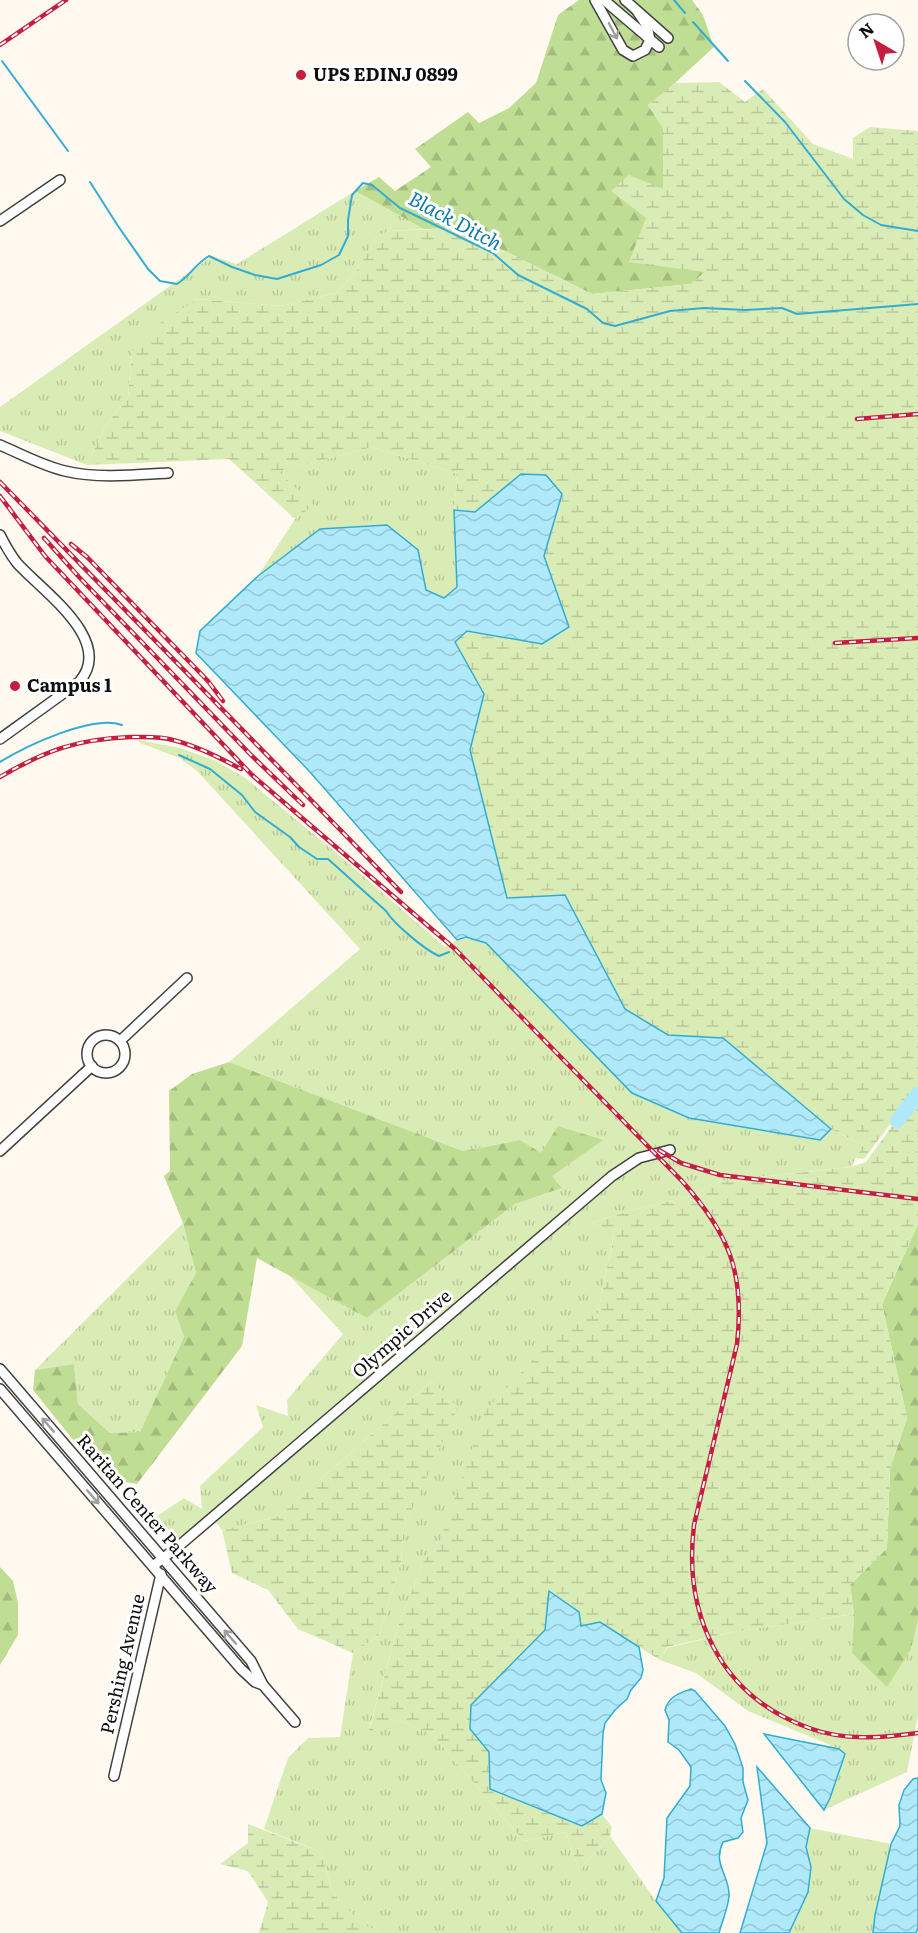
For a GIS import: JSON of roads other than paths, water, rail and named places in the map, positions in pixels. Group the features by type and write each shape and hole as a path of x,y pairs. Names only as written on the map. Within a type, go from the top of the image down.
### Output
{"street":[{"path":"595,0 620,44 627,53 633,56 648,47 651,40 647,26 637,11"},
{"path":"604,0 659,47"},
{"path":"625,0 653,22 668,38"},
{"path":"0,220 60,180"},
{"path":"0,445 56,469 74,473 126,475 168,473"},
{"path":"0,535 15,560 76,623 84,635 90,658 84,677 76,685 0,739"},
{"path":"120,1041 188,978"},
{"path":"107,1035 120,1041 125,1054 119,1068 105,1073 92,1066 87,1053 93,1040 107,1035"},
{"path":"0,1151 92,1066"},
{"name":"Olympic Drive","path":"153,1566 612,1176 639,1158 670,1150"},
{"name":"Raritan Center Parkway","path":"0,1369 251,1661 263,1685 295,1722"},
{"name":"Raritan Center Parkway","path":"0,1389 241,1669 255,1682 263,1685"},
{"name":"Pershing Avenue","path":"114,1776 163,1559"}],"water":[{"path":"521,474 546,475 562,494 544,556 569,627 542,644 467,631 455,642 484,694 470,750 507,898 565,895 625,1009 668,1035 723,1038 831,1129 820,1140 689,1118 632,1093 486,943 466,937 457,940 310,772 196,653 200,631 258,576 320,529 387,525 418,550 426,590 444,598 457,587 454,510 475,512"},
{"path":"549,1591 579,1612 581,1626 600,1622 639,1647 643,1670 641,1678 627,1699 605,1723 601,1780 606,1793 602,1814 582,1826 490,1789 489,1752 470,1729 471,1705 545,1630"},
{"path":"691,1689 725,1726 735,1744 743,1768 743,1782 748,1800 741,1818 743,1832 738,1838 723,1842 720,1850 720,1864 729,1889 729,1896 719,1933 682,1933 656,1901 664,1878 667,1818 690,1786 691,1767 679,1750 668,1742 669,1720 665,1710 678,1694"},
{"path":"764,1734 839,1749 845,1754 824,1810"},
{"path":"757,1767 810,1828 806,1847 811,1867 808,1892 789,1933 740,1933 767,1843"},
{"path":"918,1778 918,1928 916,1933 873,1933 891,1844 900,1826 899,1805 904,1790 913,1779"}],"waterway":[{"path":"674,0 685,13"},
{"path":"693,22 728,61"},
{"name":"Black Ditch","path":"2,61 68,151"},
{"path":"745,81 785,122 844,199 863,215 881,225 918,231"},
{"name":"Black Ditch","path":"90,182 148,269 160,281 177,284 209,256 255,275 277,279 321,265 339,255 348,236 352,195 363,183 372,185 400,208 493,253 518,275 587,309 603,323 615,326 670,311 704,308 745,310 782,308 797,314 918,304"},
{"path":"0,762 60,733 94,724 122,725"},
{"path":"179,755 210,769 242,795 255,812 290,837 299,847 317,859 328,859 426,948 439,956 449,952"},
{"path":"897,1121 918,1094"}],"railway":[{"path":"0,45 66,0"},
{"path":"857,419 918,414"},
{"path":"0,482 401,892"},
{"path":"0,496 45,556 252,775 455,949 698,1200 712,1219 730,1255 736,1275 739,1318 737,1344 694,1525 692,1558 695,1590 702,1620 714,1648 731,1673 752,1695 778,1714 809,1728 849,1737 918,1733"},
{"path":"44,538 251,755 303,805"},
{"path":"71,544 87,557 208,681 223,701"},
{"path":"835,643 918,638"},
{"path":"0,777 48,753 78,743 131,737 163,738 182,743 241,769"},
{"path":"659,1150 681,1163 720,1175 918,1199"}],"place":[{"name":"UPS EDINJ 0899","path":"301,75"},
{"name":"Campus 1","path":"15,686"}]}
